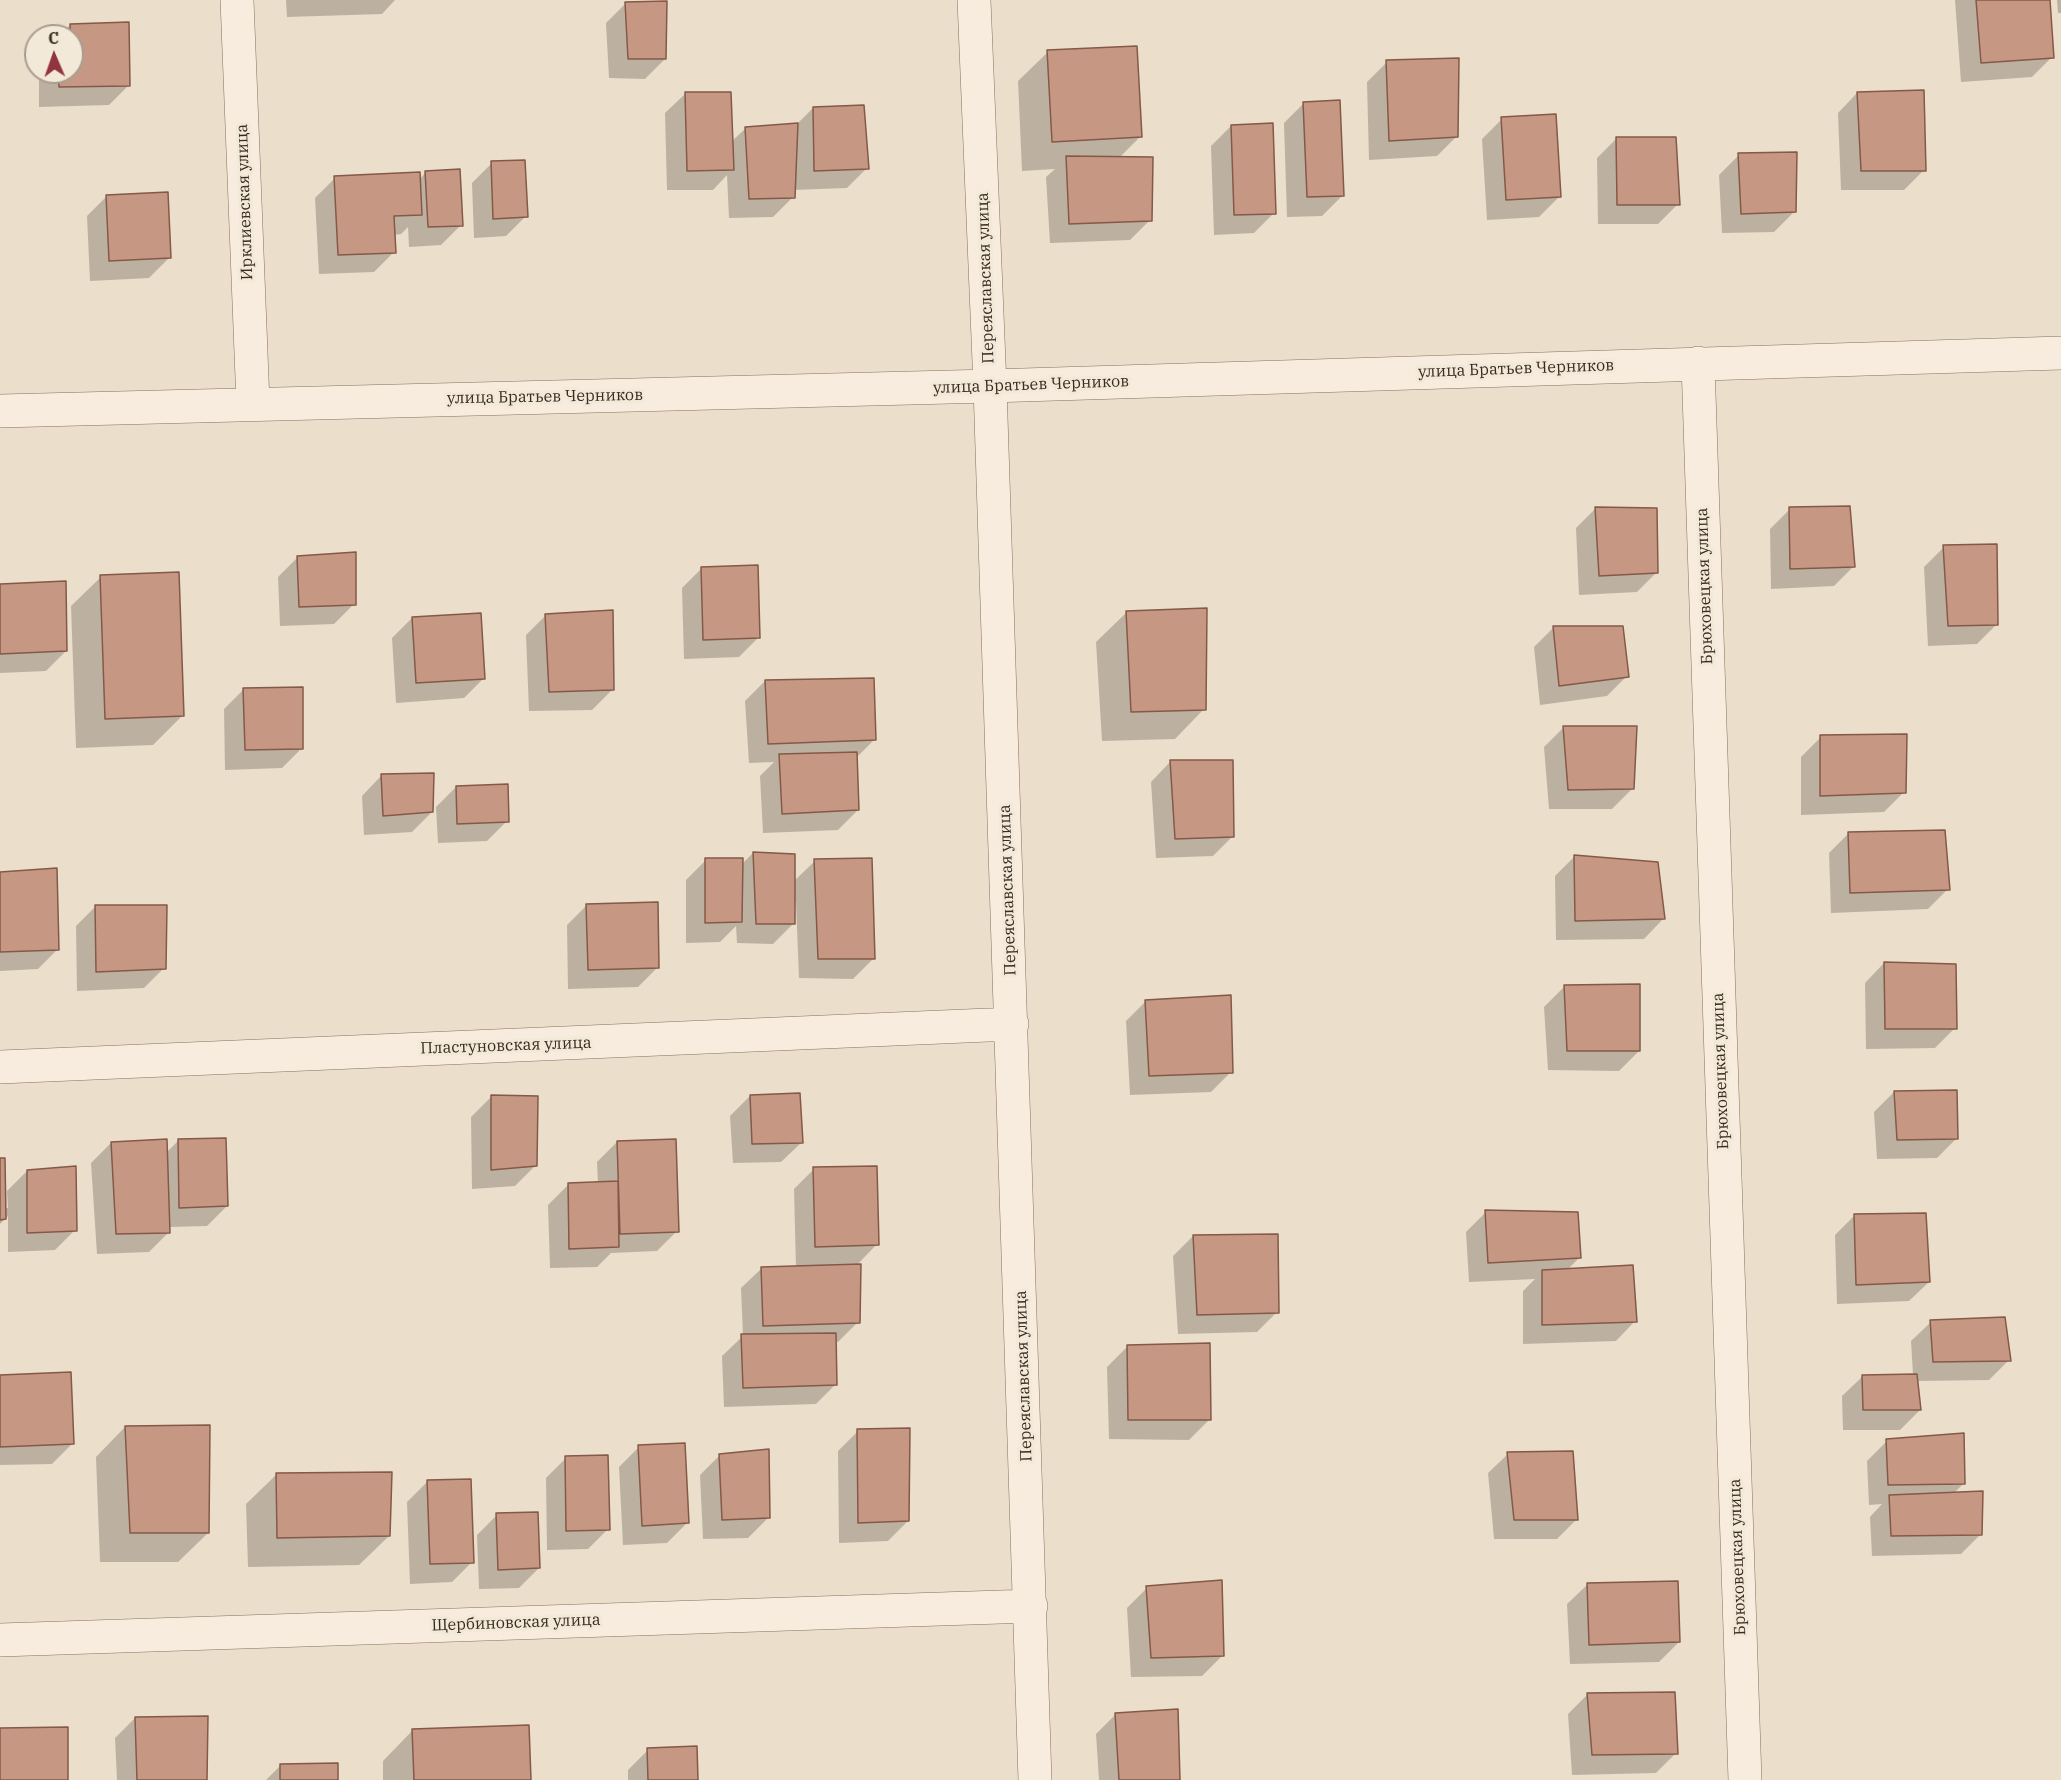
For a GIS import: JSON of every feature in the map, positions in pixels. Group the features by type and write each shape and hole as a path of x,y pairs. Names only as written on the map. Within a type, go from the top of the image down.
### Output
{"street":[{"name":"Ирклиевская улица","path":"237,0 253,403"},
{"name":"Переяславская улица","path":"974,0 990,386 1032,1606 1035,1780"},
{"name":"улица Братьев Черников","path":"0,411 990,386 2061,353"},
{"name":"Брюховецкая улица","path":"1698,363 1745,1780"},
{"name":"Пластуновская улица","path":"0,1067 1012,1024"},
{"name":"Щербиновская улица","path":"0,1640 1032,1606"}],"building":[{"path":"1976,0 2050,0 2054,58 1981,63"},
{"path":"667,1 666,59 628,59 625,2"},
{"path":"129,22 130,86 59,87 59,84 84,84 84,24 70,24"},
{"path":"1137,46 1142,137 1052,142 1047,50"},
{"path":"1459,58 1458,137 1389,141 1386,60"},
{"path":"1924,90 1926,171 1861,171 1857,92"},
{"path":"685,92 731,92 734,170 687,171"},
{"path":"1340,100 1344,196 1307,197 1303,102"},
{"path":"864,105 869,169 814,171 813,107"},
{"path":"1556,114 1561,197 1506,200 1501,117"},
{"path":"798,123 795,198 749,199 745,127"},
{"path":"1273,123 1276,214 1234,215 1231,125"},
{"path":"1616,137 1676,137 1680,205 1617,205"},
{"path":"1797,152 1796,212 1741,214 1738,153"},
{"path":"1066,156 1153,157 1152,221 1069,224"},
{"path":"525,160 528,217 493,219 491,161"},
{"path":"460,169 463,226 428,227 425,171"},
{"path":"420,172 422,215 394,216 396,253 338,255 334,176"},
{"path":"168,192 171,258 109,261 106,195"},
{"path":"1850,506 1855,567 1790,569 1789,507"},
{"path":"1595,507 1657,508 1658,573 1599,576"},
{"path":"1997,544 1998,625 1948,626 1943,545"},
{"path":"356,552 356,605 299,607 297,556"},
{"path":"758,565 760,638 703,640 701,567"},
{"path":"179,572 184,716 105,719 100,575"},
{"path":"66,581 67,651 0,654 0,584"},
{"path":"1207,608 1206,710 1131,712 1126,611"},
{"path":"613,610 614,690 549,692 545,614"},
{"path":"481,613 485,679 416,683 412,617"},
{"path":"1553,626 1623,626 1629,677 1559,686"},
{"path":"874,678 876,740 768,744 765,680"},
{"path":"303,687 303,749 245,750 243,688"},
{"path":"1563,726 1637,726 1634,789 1568,790"},
{"path":"1907,734 1906,793 1820,796 1820,735"},
{"path":"857,752 859,810 782,814 779,754"},
{"path":"1170,760 1233,760 1234,837 1175,839"},
{"path":"434,773 433,812 383,816 381,774"},
{"path":"508,784 509,822 457,824 456,786"},
{"path":"1945,830 1950,890 1850,893 1848,832"},
{"path":"753,852 795,854 795,924 756,924"},
{"path":"1574,855 1658,862 1665,919 1575,921"},
{"path":"705,858 743,858 742,922 705,923"},
{"path":"872,858 875,959 818,959 814,859"},
{"path":"57,868 59,950 0,952 0,872"},
{"path":"658,902 659,968 588,970 586,904"},
{"path":"95,905 167,905 166,969 96,972"},
{"path":"1884,962 1956,964 1957,1029 1885,1029"},
{"path":"1640,984 1640,1051 1567,1051 1564,985"},
{"path":"1231,995 1233,1073 1149,1076 1145,1000"},
{"path":"1957,1090 1958,1139 1897,1140 1894,1091"},
{"path":"800,1093 803,1143 752,1144 750,1095"},
{"path":"491,1095 538,1096 537,1166 491,1170"},
{"path":"226,1138 228,1206 179,1208 178,1139"},
{"path":"167,1139 170,1233 116,1234 111,1142"},
{"path":"676,1139 679,1232 620,1234 617,1141"},
{"path":"0,1158 5,1158 6,1219 0,1220"},
{"path":"76,1166 77,1231 27,1233 27,1170"},
{"path":"877,1166 879,1245 815,1247 813,1167"},
{"path":"618,1181 619,1247 569,1249 568,1183"},
{"path":"1485,1210 1578,1212 1581,1258 1488,1263"},
{"path":"1926,1213 1930,1282 1856,1285 1854,1214"},
{"path":"1278,1234 1279,1313 1197,1315 1193,1235"},
{"path":"861,1264 860,1323 763,1326 761,1267"},
{"path":"1633,1265 1637,1322 1542,1325 1542,1270"},
{"path":"2005,1317 2011,1361 1933,1362 1930,1320"},
{"path":"836,1333 837,1385 743,1388 741,1334"},
{"path":"1210,1343 1211,1420 1128,1420 1127,1345"},
{"path":"71,1372 74,1444 0,1447 0,1375"},
{"path":"1917,1374 1921,1410 1863,1410 1862,1375"},
{"path":"210,1425 209,1533 130,1533 125,1426"},
{"path":"910,1428 909,1521 858,1523 857,1429"},
{"path":"1964,1433 1965,1484 1888,1485 1886,1439"},
{"path":"685,1443 689,1523 642,1526 638,1445"},
{"path":"769,1449 770,1518 722,1520 719,1454"},
{"path":"1573,1451 1578,1520 1514,1520 1507,1452"},
{"path":"608,1455 610,1530 566,1531 565,1456"},
{"path":"392,1472 390,1536 277,1538 276,1473"},
{"path":"471,1479 474,1563 430,1564 427,1480"},
{"path":"1983,1491 1982,1535 1891,1536 1889,1495"},
{"path":"538,1512 540,1568 498,1570 496,1513"},
{"path":"1222,1580 1224,1656 1151,1658 1146,1586"},
{"path":"1678,1581 1680,1642 1589,1645 1587,1583"},
{"path":"1675,1692 1678,1754 1592,1755 1587,1693"},
{"path":"1178,1709 1180,1780 1119,1780 1115,1713"},
{"path":"208,1716 207,1780 137,1780 135,1717"},
{"path":"529,1725 531,1780 414,1780 412,1729"},
{"path":"68,1727 68,1780 0,1780 0,1728"},
{"path":"697,1746 698,1780 648,1780 647,1748"},
{"path":"338,1763 338,1780 280,1780 280,1764"}]}
